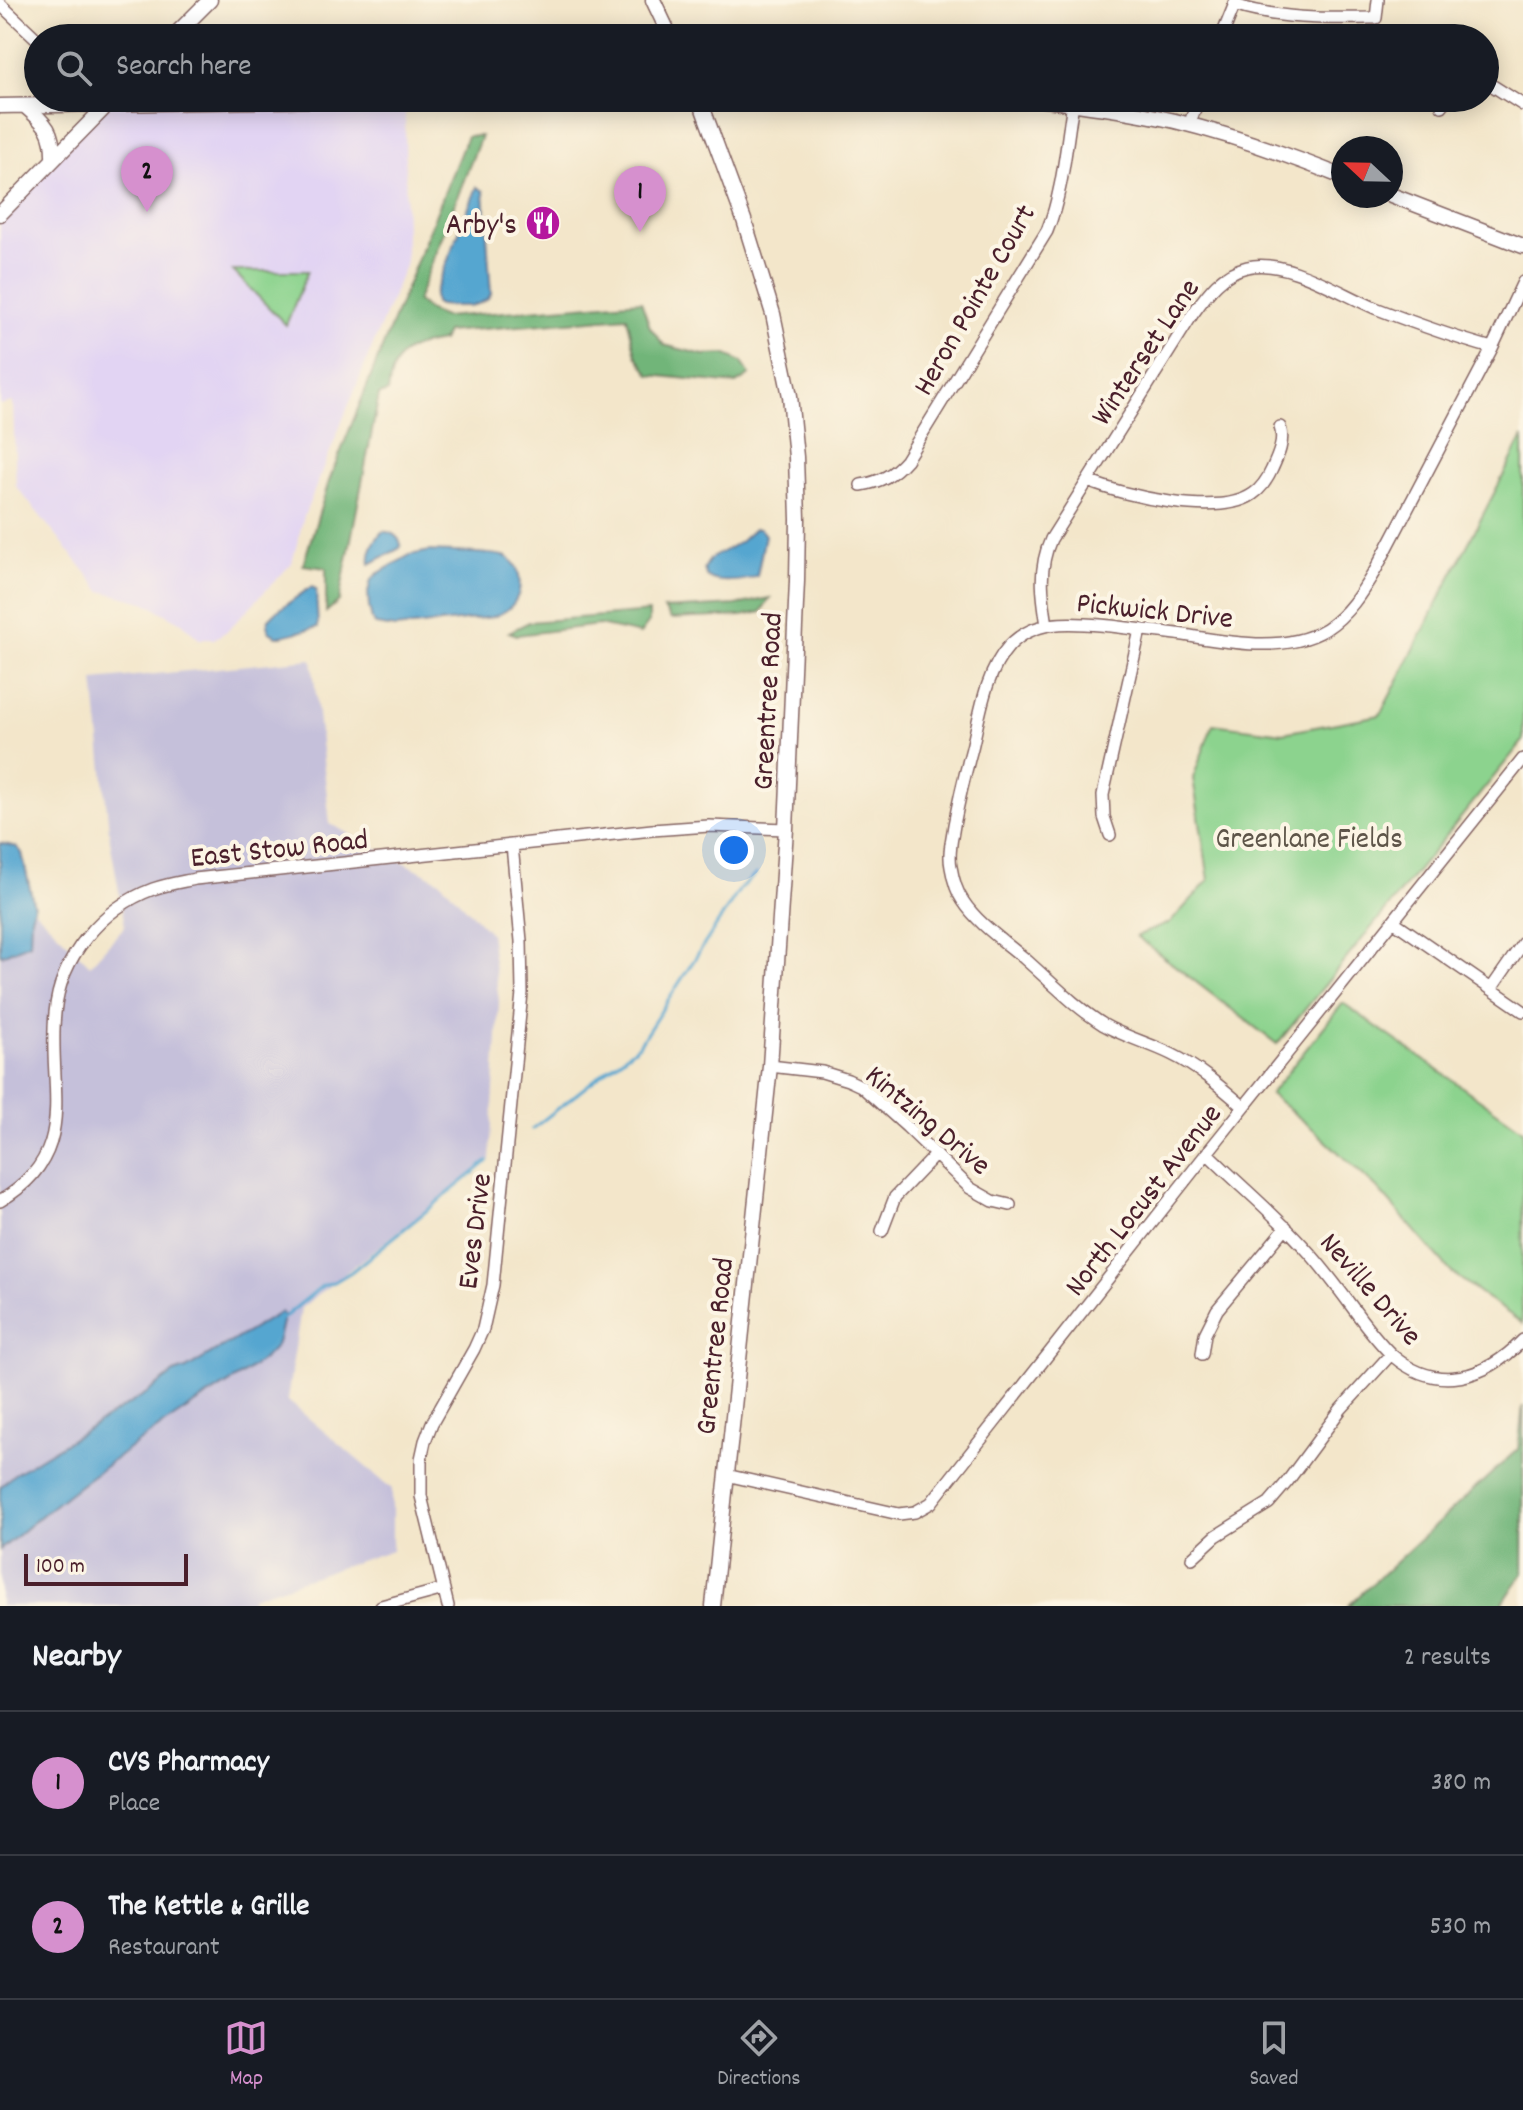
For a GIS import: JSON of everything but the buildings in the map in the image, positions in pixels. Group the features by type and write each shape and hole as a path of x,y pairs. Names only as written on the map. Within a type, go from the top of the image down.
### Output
{"main road":[{"path":"186,24 210,0"},
{"path":"653,0 664,24"},
{"path":"0,106 24,106"},
{"path":"32,112 52,135 53,160"},
{"path":"0,214 95,112"},
{"name":"Greentree Road","path":"704,112 759,265 779,340 790,396 798,519 786,829 770,1066 713,1606"},
{"path":"1120,112 1189,125 1277,151 1331,172"},
{"path":"1403,200 1523,246"}],"street":[{"path":"1226,24 1235,2 1272,14 1376,18 1378,0"},
{"path":"0,4 24,27"},
{"path":"1499,90 1523,105"},
{"name":"Heron Pointe Court","path":"861,485 885,479 906,460 1047,231 1057,199 1072,112"},
{"path":"1189,125 1194,112"},
{"name":"Winterset Lane","path":"1047,625 1041,586 1045,551 1192,315 1218,283 1238,270 1262,265 1287,270 1397,316 1492,348"},
{"name":"Pickwick Drive","path":"1244,1107 1187,1062 1115,1031 1089,1014 975,915 957,891 950,864 952,837 988,687 999,659 1008,647 1029,631 1047,625 1081,623 1230,641 1281,643 1313,636 1339,619 1360,597 1376,569 1492,348 1523,282"},
{"path":"1088,481 1126,494 1191,503 1217,504 1242,499 1253,494 1268,477 1281,445 1283,435 1280,427"},
{"path":"1110,835 1104,817 1103,795 1140,630"},
{"name":"North Locust Avenue","path":"726,1475 899,1514 915,1512 931,1503 1523,759"},
{"name":"East Stow Road","path":"0,1201 18,1189 42,1162 55,1128 54,1032 58,993 73,956 98,924 133,898 195,879 512,845 691,827 786,829"},
{"name":"Eves Drive","path":"448,1606 421,1496 421,1459 432,1423 483,1329 493,1285 522,993 521,941 512,845"},
{"path":"1393,921 1523,1011"},
{"path":"1491,989 1523,943"},
{"name":"Kintzing Drive","path":"770,1066 822,1072 861,1086 970,1188 993,1201 1010,1205"},
{"name":"Neville Drive","path":"1207,1153 1286,1227 1371,1332 1391,1354 1415,1371 1443,1378 1470,1375 1496,1364 1523,1340"},
{"path":"882,1231 899,1192 935,1155"},
{"path":"1202,1354 1205,1334 1217,1310 1286,1227"},
{"path":"1192,1558 1216,1536 1269,1503 1341,1409 1391,1354"},
{"path":"381,1606 444,1589"}],"shaded area":[{"path":"100,112 405,112 406,263 304,516 292,563 227,631 214,639 199,639 182,623 144,602 101,591 16,486 13,402 0,405 0,214"},
{"path":"312,659 330,824 440,881 490,933 499,1001 490,1159 301,1308 287,1400 392,1489 392,1550 252,1597 249,1606 0,1606 0,876 90,965 125,926 110,840 94,680"}],"green space":[{"path":"467,136 481,136 417,301 429,311 444,317 641,301 650,327 664,345 704,355 725,354 742,362 750,375 736,384 650,375 636,355 627,317 446,332 442,341 410,349 393,368 388,392 379,395 339,601 326,612 326,568 303,565 329,481"},
{"path":"233,271 308,271 286,325"},
{"name":"Greenlane Fields","path":"1523,437 1523,741 1277,1044 1136,936 1170,923 1209,880 1193,778 1213,724 1283,733 1380,715"},
{"path":"770,598 761,612 742,616 671,619 664,609 736,605"},
{"path":"649,612 649,622 640,634 599,625 517,635 509,632 529,622"},
{"path":"1343,1003 1523,1130 1522,1323 1451,1272 1377,1188 1270,1094"},
{"path":"1523,1406 1523,1573 1501,1606 1348,1606 1518,1449"}],"water":[{"path":"477,187 484,191 491,294 475,305 439,305 435,303 434,295"},
{"path":"754,529 760,529 765,535 757,576 723,581 706,575 704,569 710,559 740,542"},
{"path":"382,532 396,536 400,548 370,564 372,547"},
{"path":"430,551 507,557 517,568 519,577 519,592 515,601 506,611 493,617 395,628 376,625 369,607 371,580 410,555"},
{"path":"311,587 316,589 318,627 282,636 269,632 269,619"},
{"path":"0,843 17,847 22,853 34,907 30,943 2,955 0,954"},
{"path":"281,1312 284,1316 276,1345 259,1362 111,1462 0,1550 0,1487 13,1475 147,1393 174,1373 186,1369"}],"waterway":[{"path":"532,1129 639,1045 740,889 756,874"},
{"path":"282,1319 322,1286 351,1272 488,1161"}],"place":[{"name":"The Kettle & Grille","path":"147,212"},
{"name":"Arby's","path":"543,223"},
{"name":"CVS Pharmacy","path":"640,232"}]}
